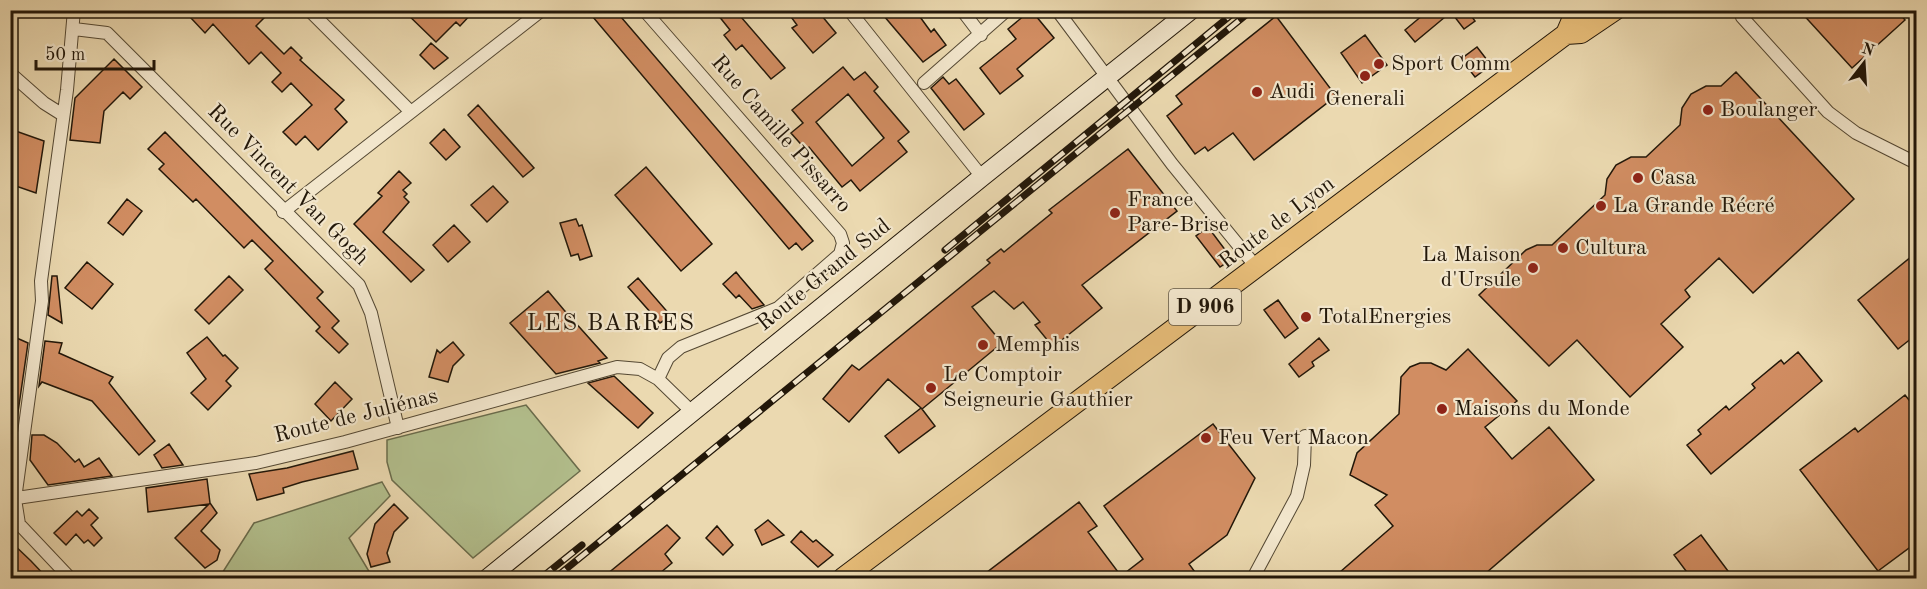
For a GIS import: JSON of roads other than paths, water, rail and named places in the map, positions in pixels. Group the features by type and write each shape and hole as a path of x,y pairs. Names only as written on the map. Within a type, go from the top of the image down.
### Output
{"main road":[{"name":"Route Grand Sud","path":"488,579 1191,10"},
{"name":"Route de Lyon","path":"843,579 1566,34 1572,20 1584,10"},
{"name":"Route de Lyon","path":"1566,34 1581,33 1615,10"}],"street":[{"path":"70,579 19,524 13,499 29,410 42,300 41,281 74,29 74,10"},
{"path":"309,10 410,111"},
{"path":"283,212 542,10"},
{"name":"Rue Camille Pissarro","path":"644,10 840,234 843,243 840,254 830,265 777,308 681,347 668,358 658,379"},
{"path":"849,10 982,177"},
{"path":"962,10 981,35"},
{"path":"924,83 1007,10"},
{"path":"1057,10 1172,164 1257,268"},
{"path":"1729,10 1741,14 1828,112 1856,133 1917,163"},
{"name":"Rue Vincent Van Gogh","path":"74,29 107,33 283,212 359,285 365,294 398,428"},
{"path":"10,73 44,104 63,115"},
{"name":"Route de Juliénas","path":"13,499 256,463 398,428 617,367 640,369 658,379 692,412"},
{"path":"1253,579 1297,496 1304,465 1305,436"}],"railway":[{"path":"945,250 1237,10"},
{"path":"555,578 1252,10"},
{"path":"541,578 582,545"}],"place":[{"name":"Sport Comm","path":"1379,64"},
{"name":"Generali","path":"1365,76"},
{"name":"Audi","path":"1257,92"},
{"name":"Boulanger","path":"1708,110"},
{"name":"Casa","path":"1638,178"},
{"name":"La Grande Récré","path":"1601,206"},
{"name":"France Pare-Brise","path":"1115,213"},
{"name":"Cultura","path":"1563,248"},
{"name":"La Maison d'Ursule","path":"1533,268"},
{"name":"TotalEnergies","path":"1306,317"},
{"name":"Memphis","path":"983,345"},
{"name":"Le Comptoir Seigneurie Gauthier","path":"931,388"},
{"name":"Maisons du Monde","path":"1442,409"},
{"name":"Feu Vert Macon","path":"1206,438"}],"district":[{"name":"LES BARRES","path":"611,324"}]}
